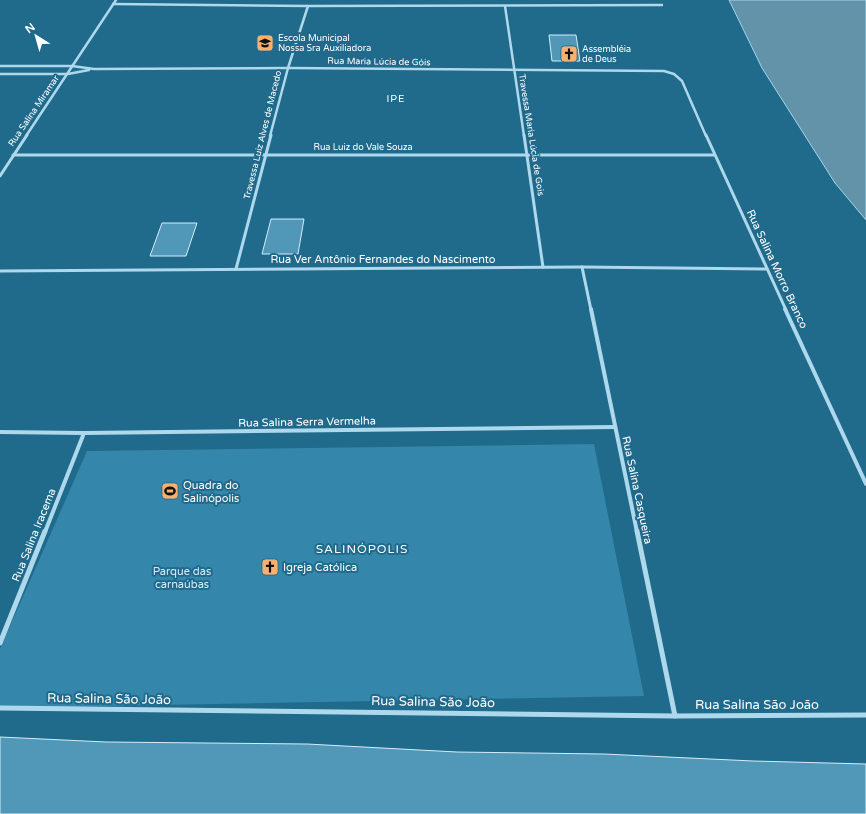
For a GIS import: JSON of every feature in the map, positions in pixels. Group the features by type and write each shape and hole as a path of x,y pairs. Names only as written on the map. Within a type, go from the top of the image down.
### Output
{"street":[{"name":"Rua Salina Miramar","path":"0,176 116,0"},
{"path":"113,4 308,6 662,5"},
{"name":"Travessa Luiz Alves de Macedo","path":"236,269 288,68 308,6"},
{"name":"Travessa Maria Lúcia de Gois","path":"504,6 543,267"},
{"name":"Rua Maria Lúcia de Góis","path":"0,66 72,66 94,69 288,68 664,71"},
{"name":"Rua Maria Lúcia de Góis","path":"0,74 68,74 94,69"},
{"name":"Rua Salina Morro Branco","path":"664,71 674,74 682,81 714,155 866,484"},
{"name":"Rua Luiz do Vale Souza","path":"13,155 714,155"},
{"name":"Rua Ver Antônio Fernandes do Nascimento","path":"0,271 543,267 767,269"},
{"name":"Rua Salina Casqueira","path":"582,267 675,716"},
{"name":"Rua Salina Serra Vermelha","path":"0,432 84,433 615,427"},
{"name":"Rua Salina Iracema","path":"0,643 84,433"},
{"name":"Rua Salina São João","path":"0,708 675,716 866,715"}],"green space":[{"name":"Parque das carnaúbas","path":"594,444 644,696 0,708 0,649 87,451"}],"shaded area":[{"path":"729,0 866,0 866,220 835,183 762,68"}],"building":[{"path":"549,35 576,35 580,61 552,61"},
{"path":"271,219 304,219 298,254 262,254"},
{"path":"162,223 197,223 186,256 150,256"},
{"path":"0,737 106,742 307,744 457,752 604,754 753,761 866,764 866,814 0,814"}],"place":[{"name":"Escola Municipal Nossa Sra Auxiliadora","path":"265,43"},
{"name":"Assembléia de Deus","path":"569,54"},
{"name":"Quadra do Salinópolis","path":"170,491"},
{"name":"Igreja Católica","path":"270,567"}],"district":[{"name":"IPE","path":"396,99"},
{"name":"SALINÓPOLIS","path":"362,549"}]}
